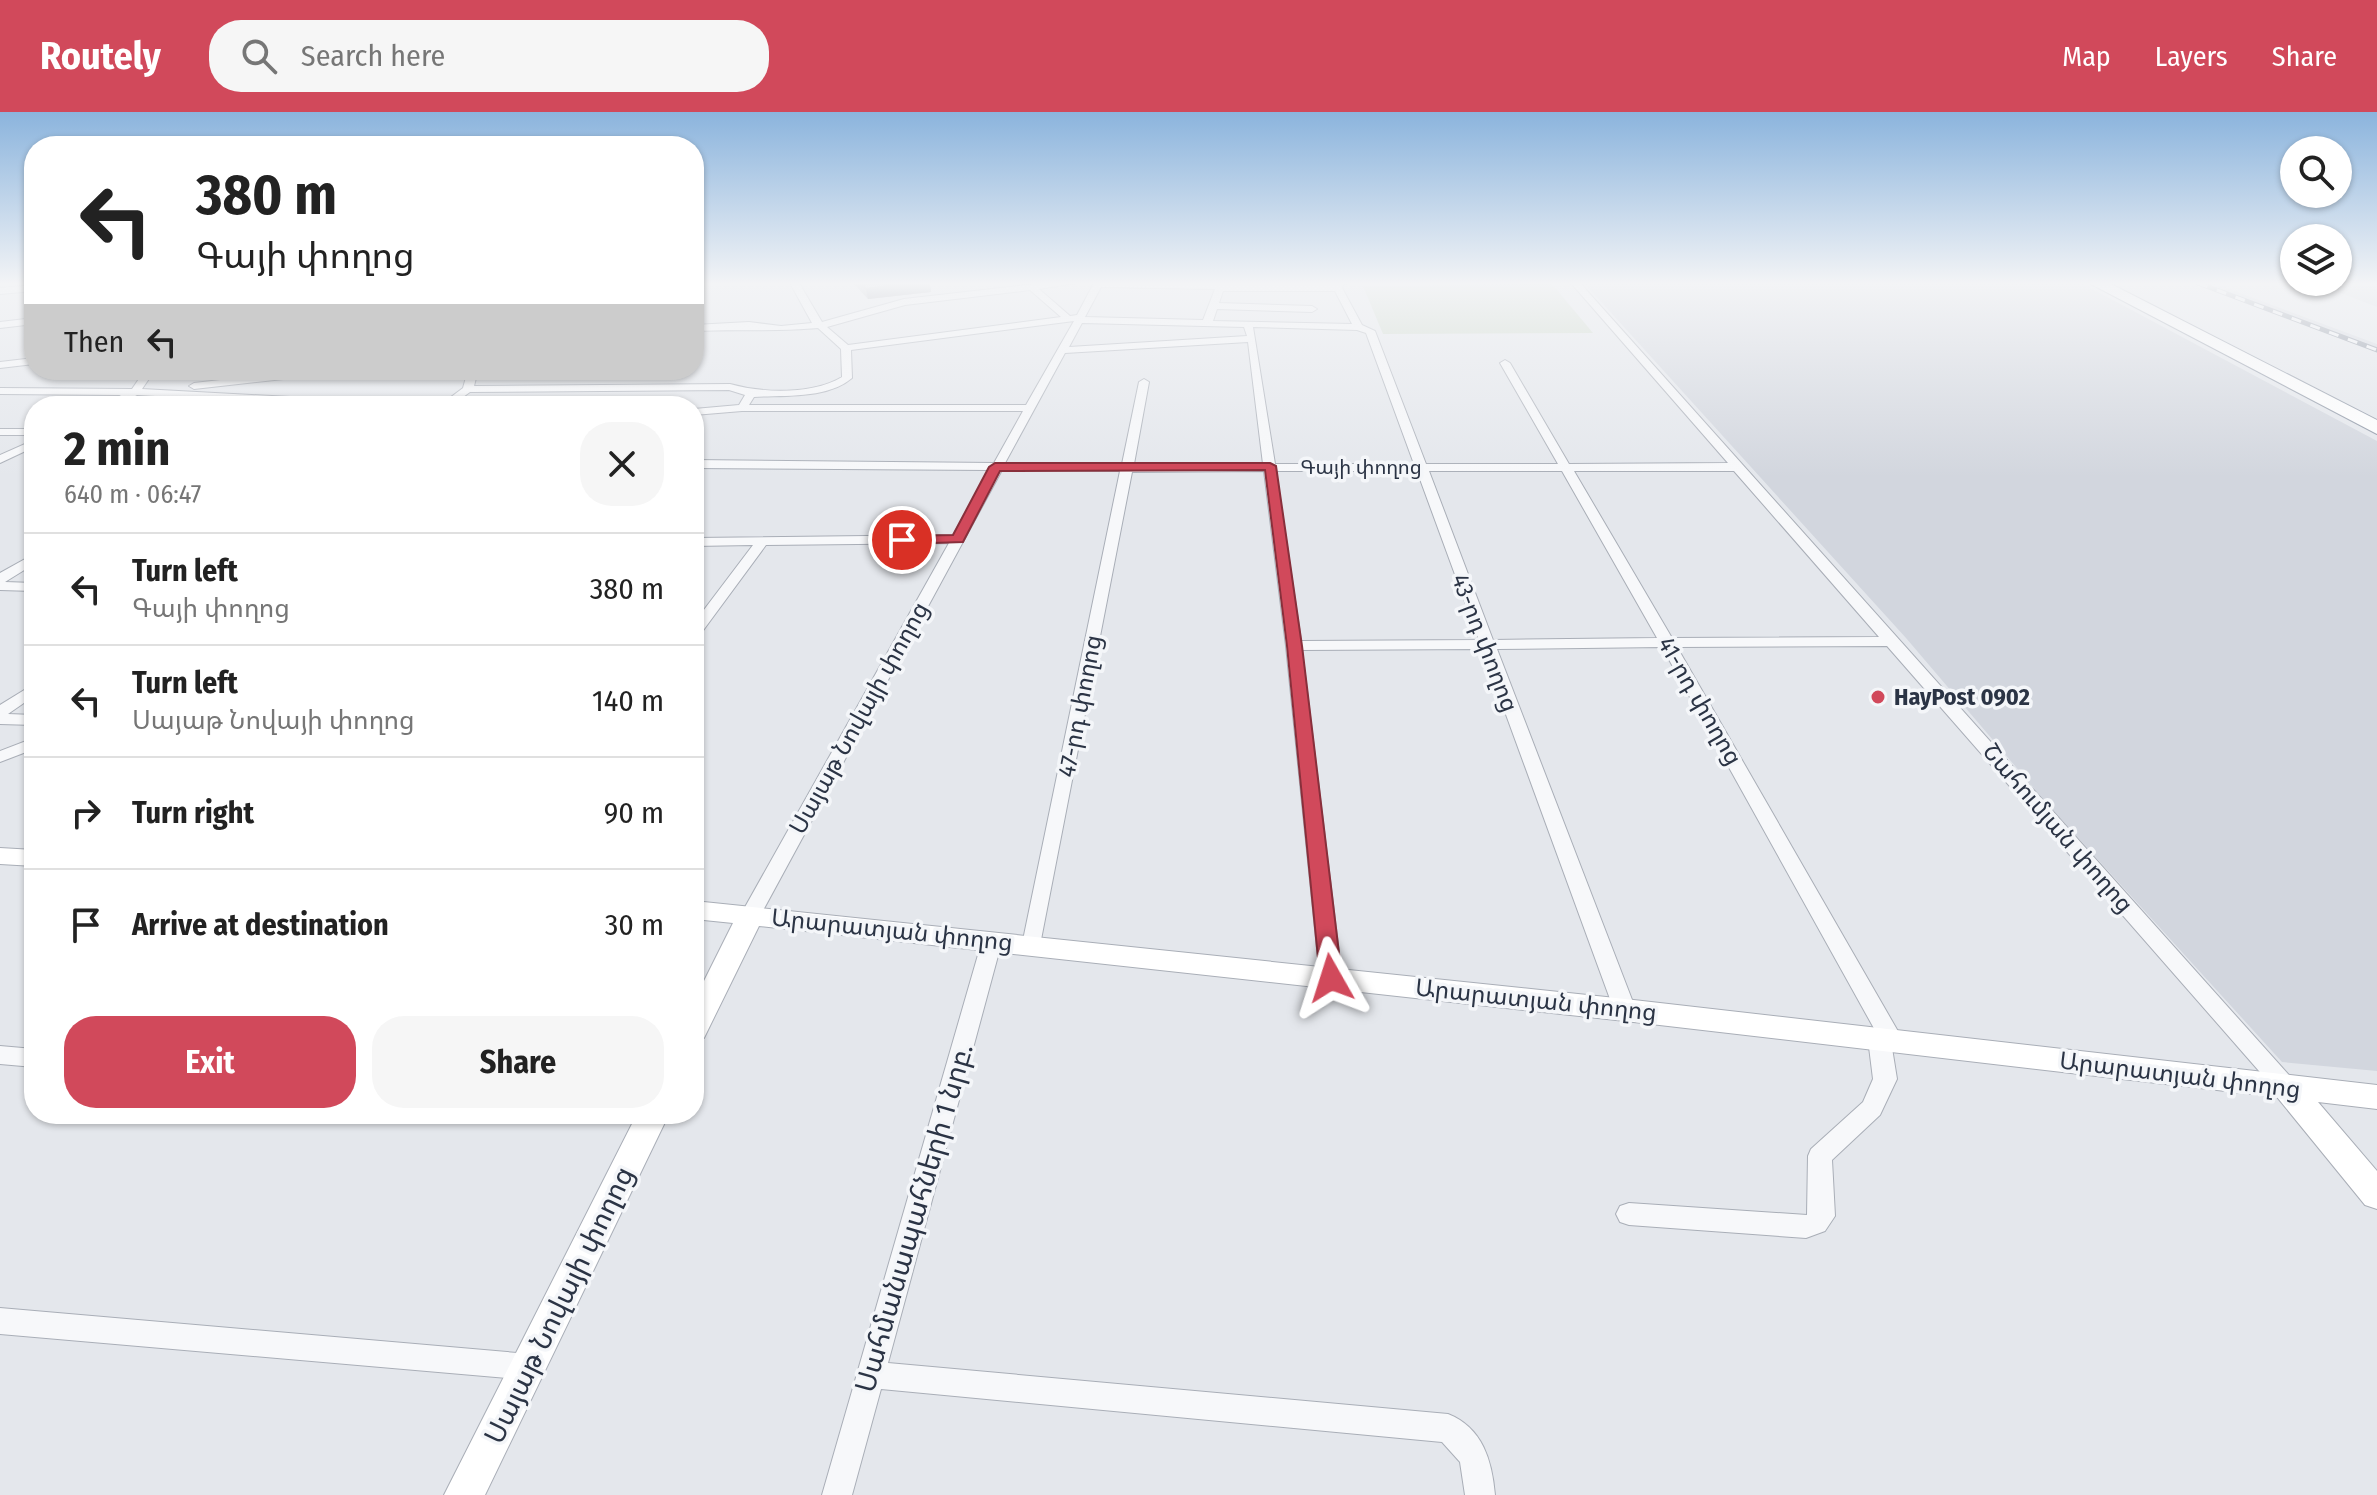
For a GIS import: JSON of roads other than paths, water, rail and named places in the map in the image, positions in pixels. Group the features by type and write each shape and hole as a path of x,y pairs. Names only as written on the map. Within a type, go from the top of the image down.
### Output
{"highway":[{"path":"2226,348 2324,396 2377,418"},
{"path":"2232,348 2377,428"}],"main road":[{"path":"0,856 24,857"},
{"name":"Արարատյան փողոց","path":"704,911 1886,1039 2288,1089 2377,1097"},
{"name":"Սայաթ Նովայի փողոց","path":"704,1010 750,916"},
{"name":"Շահումյան փողոց","path":"2288,1089 2377,1195"},
{"name":"Սայաթ Նովայի փողոց","path":"464,1495 648,1124"}],"street":[{"path":"458,396 468,389 730,387 751,394 815,388 844,382 847,378 846,348 850,348"},
{"path":"1064,350 1089,348"},
{"path":"1252,348 1294,646 1331,978"},
{"name":"43-րդ փողոց","path":"1376,348 1625,1010"},
{"name":"Շահումյան փողոց","path":"1633,348 2288,1089"},
{"name":"Սայաթ Նովայի փողոց","path":"750,916 995,467 1064,350"},
{"path":"0,365 24,362"},
{"name":"41-րդ փողոց","path":"1505,363 1668,644 1886,1039"},
{"path":"135,392 143,380"},
{"path":"127,396 135,392 246,380"},
{"path":"468,389 470,380"},
{"name":"47-րդ փողոց","path":"1032,945 1144,382"},
{"path":"0,391 210,396"},
{"path":"742,408 751,394"},
{"path":"704,411 742,408 1029,408"},
{"path":"0,432 24,432"},
{"path":"0,459 24,448"},
{"name":"Գայի փողոց","path":"704,464 1128,468 1740,467"},
{"path":"704,542 958,539"},
{"path":"704,620 762,542"},
{"path":"0,579 24,564"},
{"path":"0,586 24,587"},
{"path":"1294,646 1486,647 1893,641"},
{"path":"0,712 24,696"},
{"path":"0,719 24,720"},
{"path":"0,757 24,747"},
{"name":"Սահմանապահների 1 նրբ.","path":"837,1495 992,941"},
{"path":"1629,1214 1806,1227 1816,1223 1822,1216 1820,1156 1872,1108 1885,1079 1886,1039"},
{"path":"0,1055 24,1057"},
{"path":"0,1321 529,1367"},
{"path":"870,1375 1448,1428 1464,1440 1477,1459 1480,1495"}],"railway":[{"path":"2370,348 2377,350"}],"place":[{"name":"HayPost 0902","path":"1878,697"}]}
